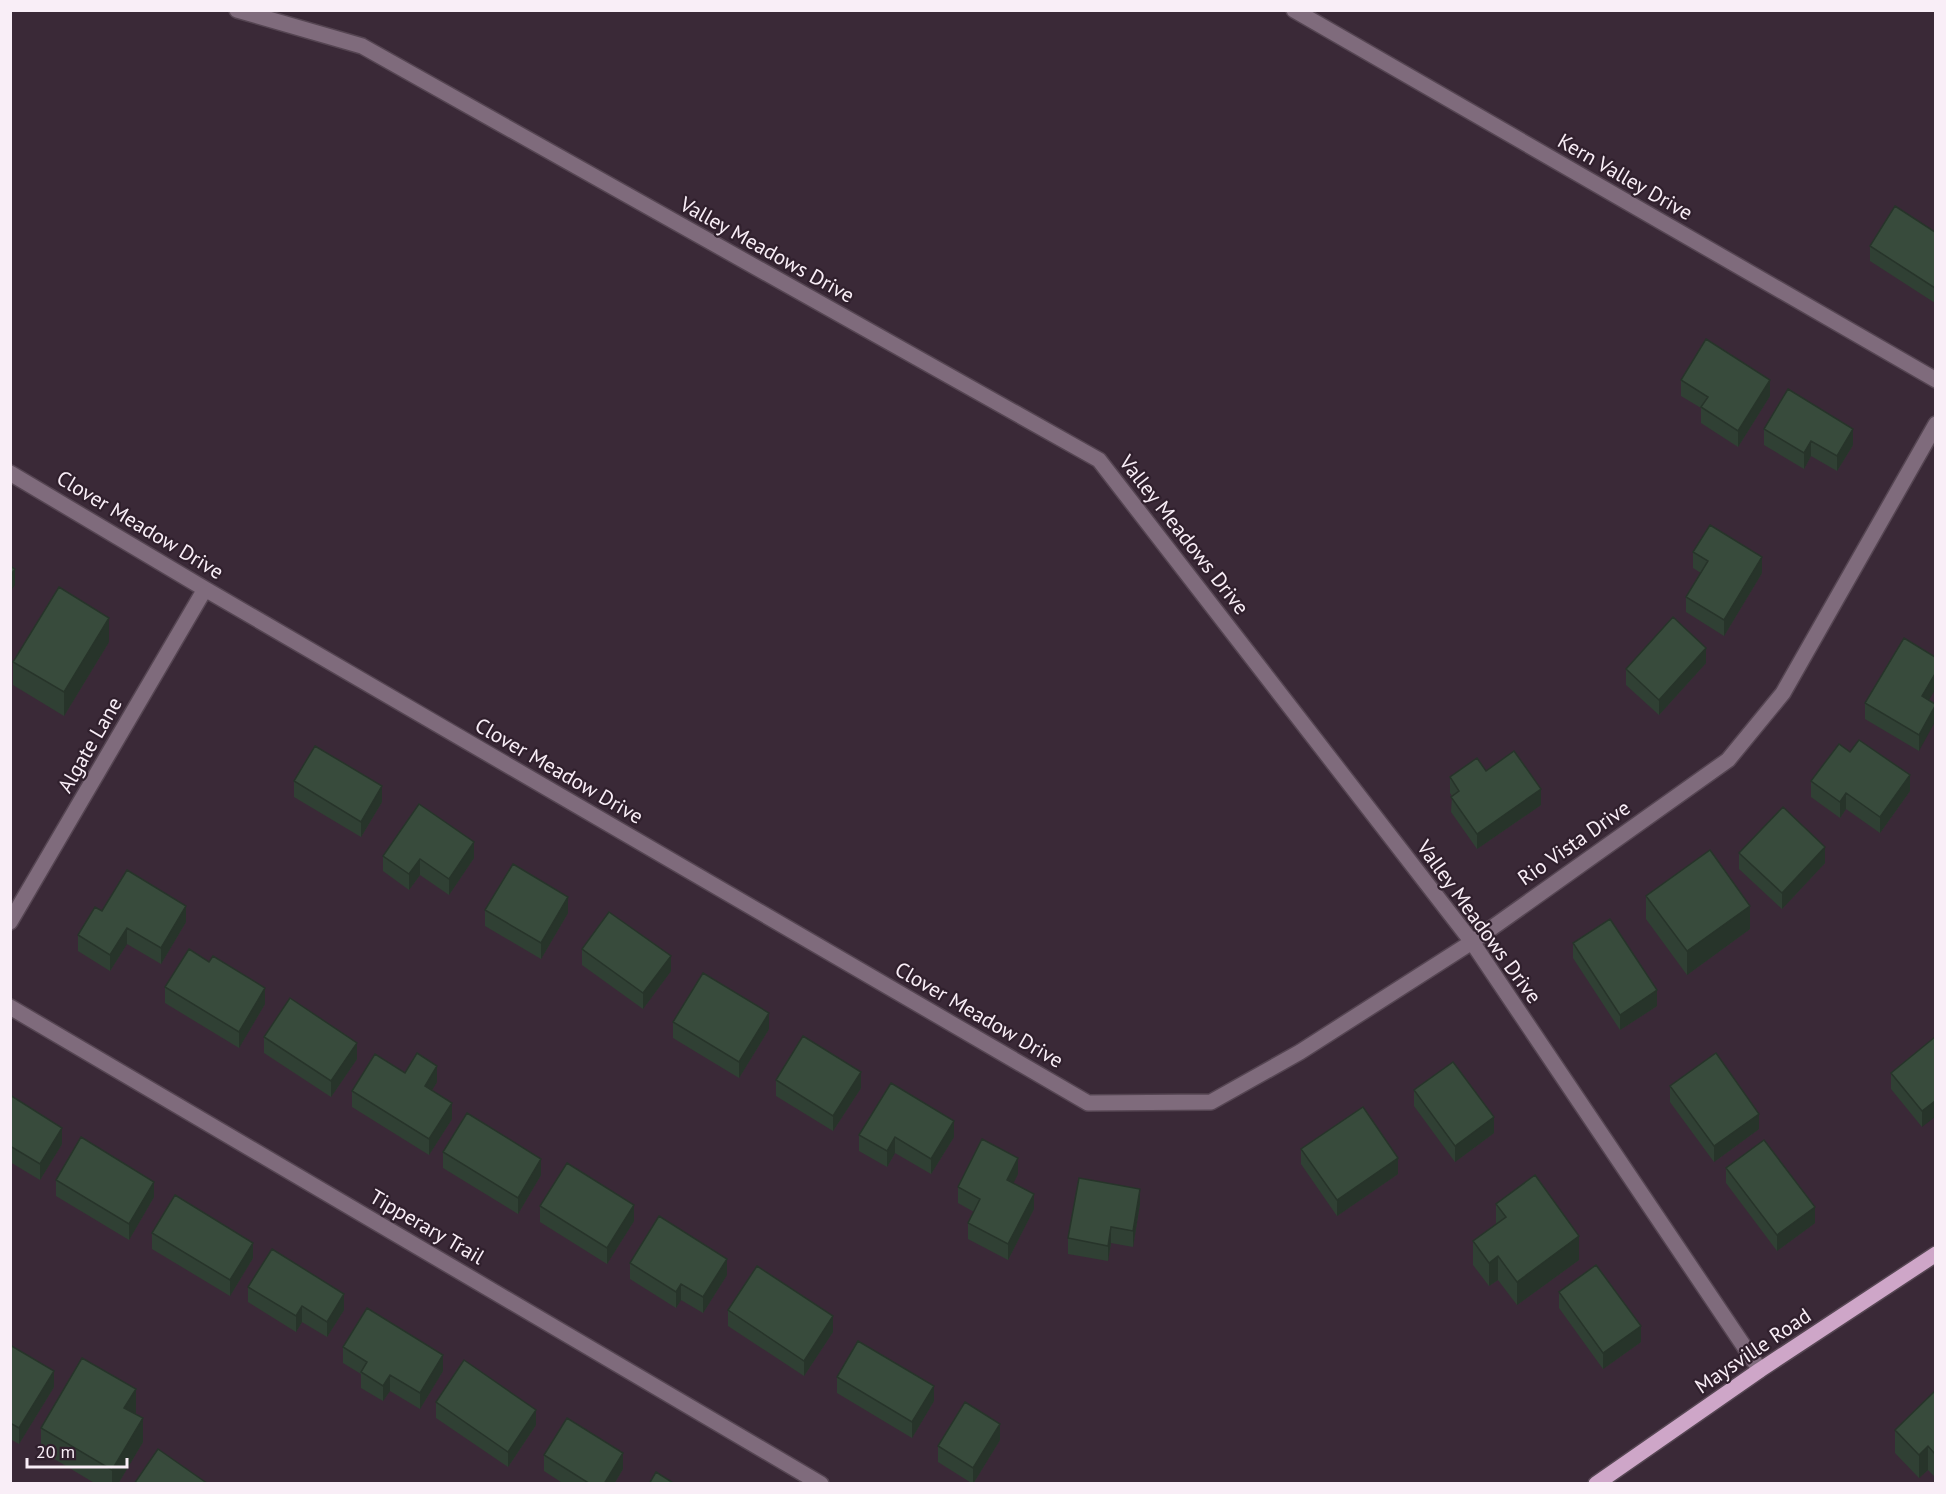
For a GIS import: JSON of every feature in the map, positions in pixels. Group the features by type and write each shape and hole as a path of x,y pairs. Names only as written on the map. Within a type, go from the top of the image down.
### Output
{"main road":[{"name":"Maysville Road","path":"1596,1484 1760,1370 1935,1254"}],"street":[{"name":"Valley Meadows Drive","path":"237,10 362,46 1099,460 1472,942 1760,1370"},
{"name":"Kern Valley Drive","path":"1294,10 1935,380"},
{"name":"Rio Vista Drive","path":"1088,1103 1211,1102 1300,1052 1472,942 1728,760 1783,693 1935,424"},
{"name":"Clover Meadow Drive","path":"10,473 1088,1103"},
{"name":"Algate Lane","path":"10,922 205,589"},
{"name":"Tipperary Trail","path":"10,1007 821,1484"}],"building":[{"path":"1895,206 1935,232 1935,288 1870,246"},
{"path":"1706,339 1770,380 1738,431 1701,407 1708,397 1681,380"},
{"path":"1788,389 1853,429 1837,456 1811,441 1804,453 1764,429"},
{"path":"1710,525 1762,557 1724,620 1686,597 1708,561 1693,552"},
{"path":"10,566 15,569 10,576"},
{"path":"59,587 109,618 64,692 13,662"},
{"path":"1673,617 1706,648 1659,700 1626,669"},
{"path":"1904,638 1935,657 1935,674 1922,696 1935,706 1919,735 1865,703"},
{"path":"1859,740 1910,775 1880,817 1846,793 1840,802 1811,781 1839,744 1850,752"},
{"path":"315,746 382,786 361,822 294,781"},
{"path":"1514,751 1541,789 1477,834 1451,797 1459,791 1450,777 1477,758 1486,771"},
{"path":"419,804 474,842 449,879 420,859 409,874 383,856"},
{"path":"1783,807 1825,847 1782,893 1739,853"},
{"path":"1710,850 1750,906 1687,951 1646,896"},
{"path":"513,864 568,897 541,943 485,910"},
{"path":"127,870 186,906 161,948 127,928 110,955 78,935 95,907 102,911"},
{"path":"609,912 671,956 643,993 582,949"},
{"path":"1610,919 1657,990 1620,1015 1573,943"},
{"path":"189,949 209,962 213,956 265,988 239,1032 165,987"},
{"path":"703,973 769,1013 739,1062 673,1022"},
{"path":"290,998 357,1043 331,1081 264,1037"},
{"path":"803,1036 861,1072 833,1116 776,1080"},
{"path":"1935,1037 1935,1101 1922,1111 1891,1073"},
{"path":"417,1053 437,1066 425,1086 452,1103 429,1139 352,1091 375,1054 405,1073"},
{"path":"1716,1053 1759,1114 1714,1146 1670,1086"},
{"path":"1453,1062 1494,1117 1455,1146 1414,1090"},
{"path":"891,1083 954,1121 931,1159 895,1137 887,1151 859,1135"},
{"path":"10,1095 62,1128 40,1164 10,1146"},
{"path":"1363,1107 1398,1158 1337,1200 1301,1149"},
{"path":"467,1113 541,1159 518,1198 443,1152"},
{"path":"81,1137 154,1182 129,1224 56,1180"},
{"path":"982,1139 1018,1158 1007,1180 1034,1194 1008,1244 968,1223 980,1199 958,1187"},
{"path":"1764,1140 1815,1207 1777,1235 1726,1168"},
{"path":"567,1163 634,1205 607,1248 540,1206"},
{"path":"1535,1175 1579,1236 1517,1282 1498,1256 1489,1263 1473,1241 1506,1217 1496,1204"},
{"path":"1079,1178 1140,1189 1133,1231 1111,1227 1108,1246 1068,1238"},
{"path":"175,1195 253,1243 230,1280 152,1233"},
{"path":"659,1216 727,1259 703,1297 681,1284 676,1292 630,1263"},
{"path":"272,1249 344,1294 327,1322 302,1306 296,1316 248,1287"},
{"path":"1596,1265 1641,1326 1603,1353 1559,1292"},
{"path":"757,1266 833,1316 804,1361 728,1310"},
{"path":"367,1308 443,1355 420,1393 390,1375 383,1386 361,1372 367,1362 343,1347"},
{"path":"858,1341 934,1386 912,1422 837,1377"},
{"path":"10,1345 54,1371 19,1428 10,1423"},
{"path":"82,1358 136,1389 124,1408 143,1418 112,1470 41,1428"},
{"path":"464,1360 536,1410 508,1452 436,1402"},
{"path":"1935,1391 1935,1454 1928,1446 1919,1455 1895,1430"},
{"path":"965,1402 1000,1424 973,1468 938,1446"},
{"path":"567,1418 623,1453 604,1484 590,1484 544,1455"},
{"path":"158,1449 208,1484 134,1484"},
{"path":"656,1472 675,1484 649,1484"}]}
